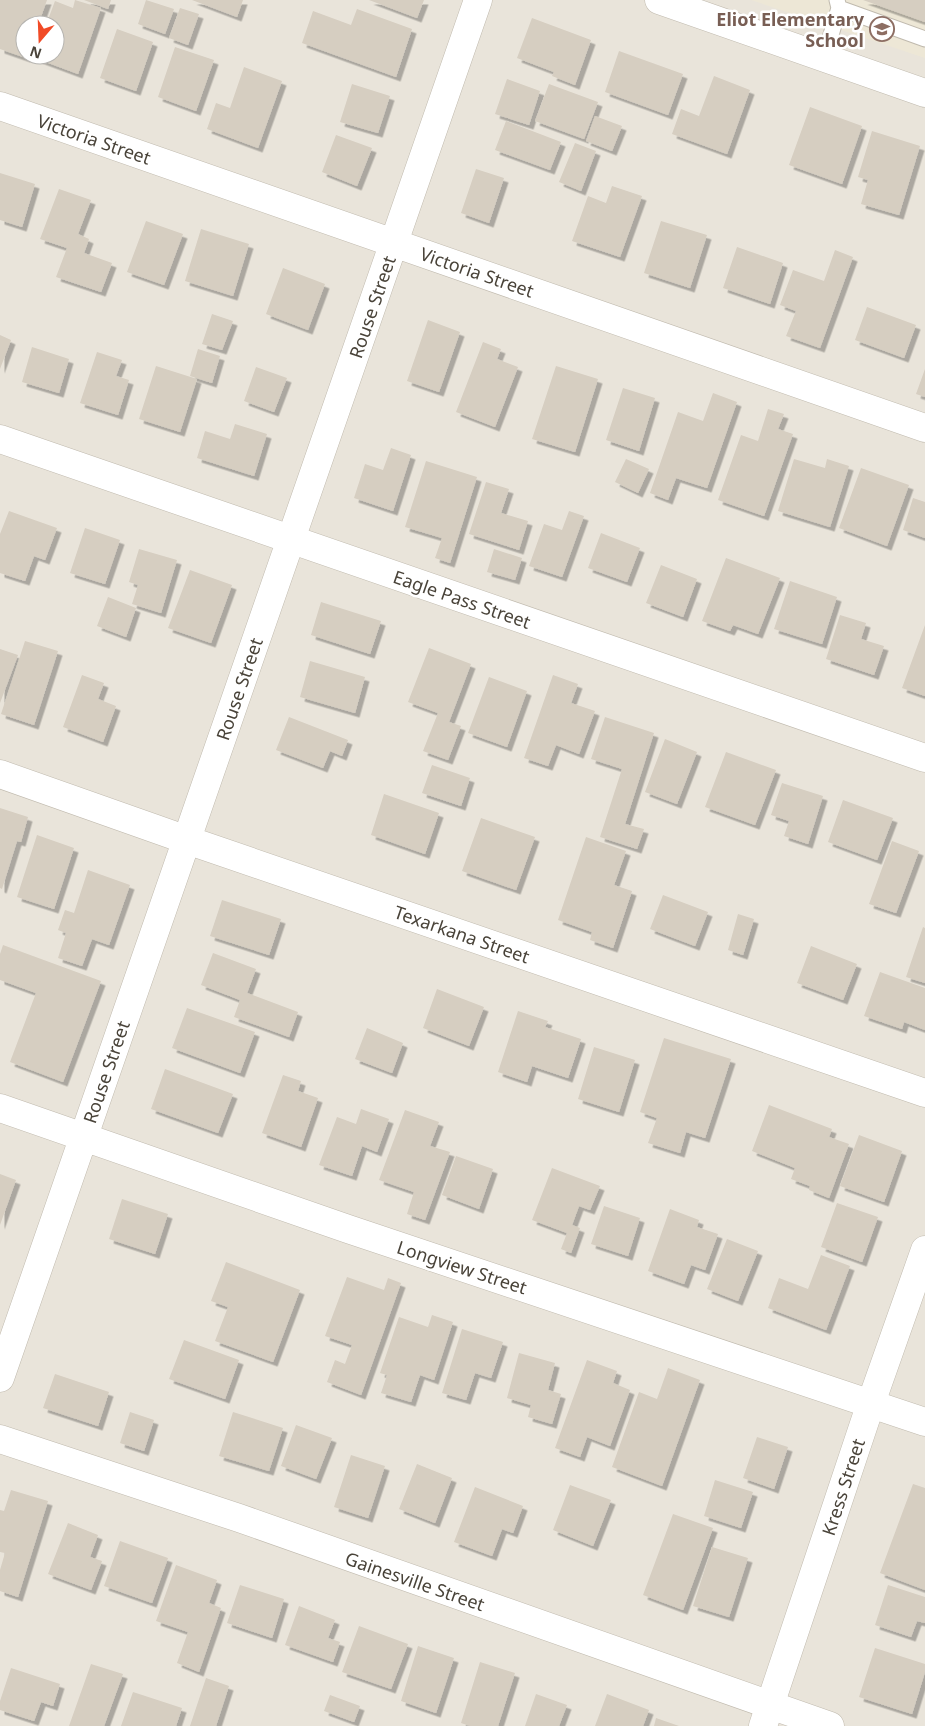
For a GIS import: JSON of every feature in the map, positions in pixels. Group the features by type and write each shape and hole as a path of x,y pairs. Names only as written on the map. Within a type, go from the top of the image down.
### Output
{"street":[{"name":"Rouse Street","path":"0,1378 478,0"},
{"path":"659,0 925,93"},
{"name":"Victoria Street","path":"0,106 925,428"},
{"name":"Eagle Pass Street","path":"0,439 925,758"},
{"name":"Texarkana Street","path":"0,774 925,1093"},
{"name":"Longview Street","path":"0,1108 358,1232 925,1422"},
{"name":"Kress Street","path":"767,1716 871,1403 925,1250"},
{"name":"Gainesville Street","path":"0,1439 239,1518 767,1716 830,1726"}],"lane":[{"path":"824,58 838,4 925,39"}],"shaded area":[{"path":"0,0 925,0 925,1726 0,1726"},
{"name":"Eliot Elementary School","path":"751,0 925,0 925,58"}],"building":[{"path":"0,0 47,0 42,15 15,15 15,54 0,49"},
{"path":"75,0 101,8 78,74 54,65 65,65 65,15 50,15 55,1 73,8"},
{"path":"84,0 111,0 108,9"},
{"path":"146,0 174,9 165,34 138,24"},
{"path":"192,0 243,0 237,17"},
{"path":"369,0 424,0 417,18"},
{"path":"863,0 925,0 925,22"},
{"path":"180,8 199,14 188,45 169,38"},
{"path":"357,9 412,29 396,77 302,43 313,11 351,25"},
{"path":"532,18 591,40 575,85 552,76 554,72 517,58"},
{"path":"117,29 153,42 136,91 100,78"},
{"path":"175,47 214,60 196,111 158,97"},
{"path":"619,51 683,74 668,115 605,92"},
{"path":"244,67 282,81 258,148 207,129 216,103 230,108"},
{"path":"714,76 750,90 727,154 672,134 681,109 699,116"},
{"path":"507,79 540,91 529,125 495,114"},
{"path":"352,84 390,96 378,133 340,122"},
{"path":"549,84 598,102 584,139 535,121"},
{"path":"810,107 862,126 842,184 789,165"},
{"path":"595,116 622,126 612,151 586,141"},
{"path":"506,121 561,142 550,170 495,150"},
{"path":"872,131 920,146 899,215 861,204 868,180 858,177"},
{"path":"336,135 372,148 357,186 322,172"},
{"path":"575,143 596,151 581,191 559,182"},
{"path":"476,169 504,178 489,223 461,213"},
{"path":"0,173 35,184 22,227 0,220"},
{"path":"612,186 642,196 620,257 572,241 588,196 606,203"},
{"path":"59,189 91,200 78,234 89,239 84,253 112,263 101,292 56,277 67,248 40,239"},
{"path":"146,221 183,234 164,285 127,272"},
{"path":"661,221 707,235 690,288 644,273"},
{"path":"201,229 249,244 233,296 185,281"},
{"path":"737,247 783,263 770,304 723,288"},
{"path":"835,250 853,257 820,348 786,336 796,311 780,305 793,270 824,281"},
{"path":"283,268 325,284 308,330 266,314"},
{"path":"867,307 916,325 904,358 855,340"},
{"path":"212,314 233,321 222,350 202,344"},
{"path":"428,320 460,332 439,392 407,381"},
{"path":"0,335 11,340 0,369"},
{"path":"483,342 501,349 497,359 518,367 495,427 456,412"},
{"path":"32,347 69,359 59,393 22,382"},
{"path":"198,349 220,356 212,383 190,376"},
{"path":"97,352 122,360 116,376 129,380 118,415 80,403"},
{"path":"156,366 197,379 180,432 139,419"},
{"path":"556,366 598,379 575,452 532,439"},
{"path":"256,367 287,378 274,412 244,401"},
{"path":"925,369 925,397 916,394"},
{"path":"623,388 655,398 639,451 606,440"},
{"path":"713,393 737,402 707,488 676,478 668,500 650,493 678,412 703,421"},
{"path":"768,409 784,414 778,429 793,434 764,516 718,500 741,435 758,441"},
{"path":"235,424 267,434 254,476 197,458 205,431 230,439"},
{"path":"391,448 411,455 393,511 354,498 365,464 383,470"},
{"path":"626,459 649,469 638,493 615,482"},
{"path":"794,459 825,468 827,459 849,466 830,527 778,511"},
{"path":"426,461 477,477 450,563 435,558 442,538 405,527"},
{"path":"861,468 909,485 887,546 839,528"},
{"path":"486,482 509,489 501,513 528,521 519,550 469,534"},
{"path":"913,498 925,502 925,538 903,530"},
{"path":"9,511 57,528 45,560 34,556 25,581 0,573 0,534"},
{"path":"569,511 584,516 562,577 529,566 544,524 562,530"},
{"path":"85,528 120,540 105,584 70,573"},
{"path":"601,533 640,548 627,582 588,568"},
{"path":"139,549 177,560 161,613 132,604 138,585 129,582"},
{"path":"494,549 522,558 515,580 487,572"},
{"path":"726,558 780,578 758,634 733,625 730,631 702,621"},
{"path":"661,565 697,579 683,617 646,603"},
{"path":"190,570 232,585 211,643 168,628"},
{"path":"790,581 837,597 822,644 774,629"},
{"path":"108,597 136,608 126,637 97,626"},
{"path":"321,602 381,621 370,654 311,635"},
{"path":"840,615 866,623 861,639 884,646 874,675 826,659"},
{"path":"925,625 925,696 902,688"},
{"path":"25,641 58,651 34,725 1,714"},
{"path":"429,648 471,664 449,722 461,726 448,760 423,751 438,713 408,702"},
{"path":"0,649 18,655 0,703"},
{"path":"310,661 365,677 355,713 300,697"},
{"path":"82,675 104,683 98,699 116,706 103,742 63,727"},
{"path":"553,675 578,684 571,703 595,711 579,754 556,745 548,766 524,758"},
{"path":"489,677 527,691 507,747 468,733"},
{"path":"289,717 348,740 342,756 330,751 323,768 276,750"},
{"path":"605,717 654,733 625,824 644,829 637,849 600,837 622,769 591,759"},
{"path":"665,739 697,752 677,804 645,792"},
{"path":"726,752 776,770 755,825 705,807"},
{"path":"432,765 470,778 461,806 422,793"},
{"path":"782,783 823,796 808,844 784,836 789,821 771,815"},
{"path":"384,794 439,813 425,854 371,835"},
{"path":"843,800 893,818 877,860 828,842"},
{"path":"0,808 28,817 21,842 17,841 2,889 0,888"},
{"path":"481,818 535,837 516,890 462,871"},
{"path":"37,835 74,848 54,909 17,897"},
{"path":"586,837 626,851 614,885 632,891 613,948 590,940 592,932 558,920"},
{"path":"892,841 919,851 896,913 869,904"},
{"path":"88,870 130,885 109,945 92,939 82,966 58,958 66,933 58,930 65,910 74,913"},
{"path":"663,895 708,912 695,946 650,929"},
{"path":"222,900 281,919 269,955 210,936"},
{"path":"738,914 754,919 743,955 728,950"},
{"path":"923,927 925,928 925,983 906,977"},
{"path":"3,945 101,981 63,1082 10,1062 36,993 0,980 0,954"},
{"path":"811,946 857,964 843,1000 797,983"},
{"path":"213,953 256,969 247,993 298,1012 289,1037 234,1017 240,1000 201,985"},
{"path":"880,972 925,988 925,1030 904,1022 902,1029 864,1016"},
{"path":"437,989 484,1007 469,1046 423,1028"},
{"path":"187,1008 255,1032 240,1073 172,1048"},
{"path":"518,1011 548,1021 545,1027 581,1039 568,1078 532,1066 527,1082 498,1072"},
{"path":"367,1028 403,1043 392,1073 355,1059"},
{"path":"664,1038 731,1059 705,1138 686,1132 680,1153 648,1143 657,1118 640,1112"},
{"path":"594,1047 635,1060 619,1112 578,1099"},
{"path":"165,1069 233,1094 218,1133 151,1109"},
{"path":"283,1075 301,1081 298,1091 318,1098 301,1147 262,1133"},
{"path":"769,1105 832,1129 829,1137 849,1144 829,1198 809,1190 810,1186 791,1179 795,1168 752,1151"},
{"path":"361,1109 389,1119 377,1152 362,1146 352,1176 319,1165 337,1117 356,1124"},
{"path":"405,1110 439,1122 430,1146 450,1152 425,1220 407,1214 414,1192 379,1180"},
{"path":"859,1135 902,1151 884,1202 840,1186"},
{"path":"456,1156 493,1169 479,1209 442,1195"},
{"path":"552,1168 600,1186 590,1210 579,1206 572,1225 580,1228 571,1253 561,1249 567,1233 532,1220"},
{"path":"0,1174 16,1180 0,1225"},
{"path":"122,1199 168,1214 155,1254 109,1239"},
{"path":"837,1203 878,1217 862,1262 821,1247"},
{"path":"604,1206 640,1218 628,1256 591,1244"},
{"path":"670,1209 699,1220 697,1227 718,1234 705,1270 691,1265 684,1284 648,1271"},
{"path":"727,1239 758,1251 738,1301 707,1289"},
{"path":"821,1255 850,1266 826,1330 768,1308 779,1278 808,1289"},
{"path":"226,1262 300,1290 273,1362 215,1341 228,1307 211,1301"},
{"path":"347,1277 384,1290 388,1278 401,1283 361,1395 327,1382 335,1360 345,1364 352,1345 325,1336"},
{"path":"432,1315 453,1322 434,1380 420,1375 411,1402 381,1393 387,1375 380,1373 399,1317 428,1327"},
{"path":"462,1329 503,1342 491,1378 475,1373 466,1400 442,1393"},
{"path":"184,1340 239,1360 225,1399 169,1379"},
{"path":"519,1353 555,1363 548,1390 561,1394 552,1424 528,1417 531,1405 507,1398"},
{"path":"587,1360 617,1371 613,1383 630,1390 610,1446 587,1437 580,1457 555,1448"},
{"path":"668,1368 700,1380 662,1486 612,1467 639,1392 657,1399"},
{"path":"55,1374 109,1392 98,1426 43,1408"},
{"path":"130,1412 154,1420 144,1451 120,1443"},
{"path":"233,1412 283,1428 269,1471 219,1456"},
{"path":"296,1425 332,1438 316,1479 281,1466"},
{"path":"757,1437 788,1447 774,1489 743,1478"},
{"path":"351,1455 385,1466 368,1518 334,1507"},
{"path":"417,1464 452,1478 435,1523 399,1509"},
{"path":"715,1480 753,1492 741,1528 704,1516"},
{"path":"913,1484 925,1488 925,1590 880,1573"},
{"path":"570,1485 611,1500 593,1546 553,1530"},
{"path":"475,1487 523,1506 513,1533 502,1529 492,1556 454,1542"},
{"path":"11,1490 48,1501 18,1597 0,1591 0,1570 5,1553 0,1552 0,1510 4,1511"},
{"path":"673,1514 713,1528 683,1610 643,1595"},
{"path":"68,1523 98,1535 90,1557 102,1561 91,1590 48,1574"},
{"path":"120,1541 168,1558 152,1603 104,1586"},
{"path":"712,1547 748,1558 729,1617 693,1606"},
{"path":"176,1565 217,1580 209,1603 221,1608 199,1672 177,1663 188,1632 156,1621"},
{"path":"240,1585 284,1599 272,1638 227,1623"},
{"path":"888,1585 925,1597 925,1623 917,1621 911,1637 875,1625"},
{"path":"299,1606 335,1620 328,1638 340,1642 333,1662 285,1645"},
{"path":"359,1626 408,1644 391,1689 342,1672"},
{"path":"418,1646 454,1658 436,1713 401,1701"},
{"path":"875,1648 925,1664 925,1672 912,1714 859,1697"},
{"path":"480,1662 515,1673 498,1726 470,1726 461,1723"},
{"path":"91,1664 123,1674 104,1726 69,1726"},
{"path":"11,1668 60,1684 53,1706 41,1702 34,1721 0,1710 0,1701"},
{"path":"206,1678 229,1686 216,1726 190,1726"},
{"path":"133,1692 182,1708 176,1726 121,1726"},
{"path":"536,1694 567,1705 559,1726 525,1726"},
{"path":"607,1694 649,1710 643,1726 595,1726"},
{"path":"330,1695 360,1706 354,1722 324,1711"},
{"path":"656,1718 679,1726 654,1726"}],"place":[{"name":"Eliot Elementary School","path":"882,29"}]}
